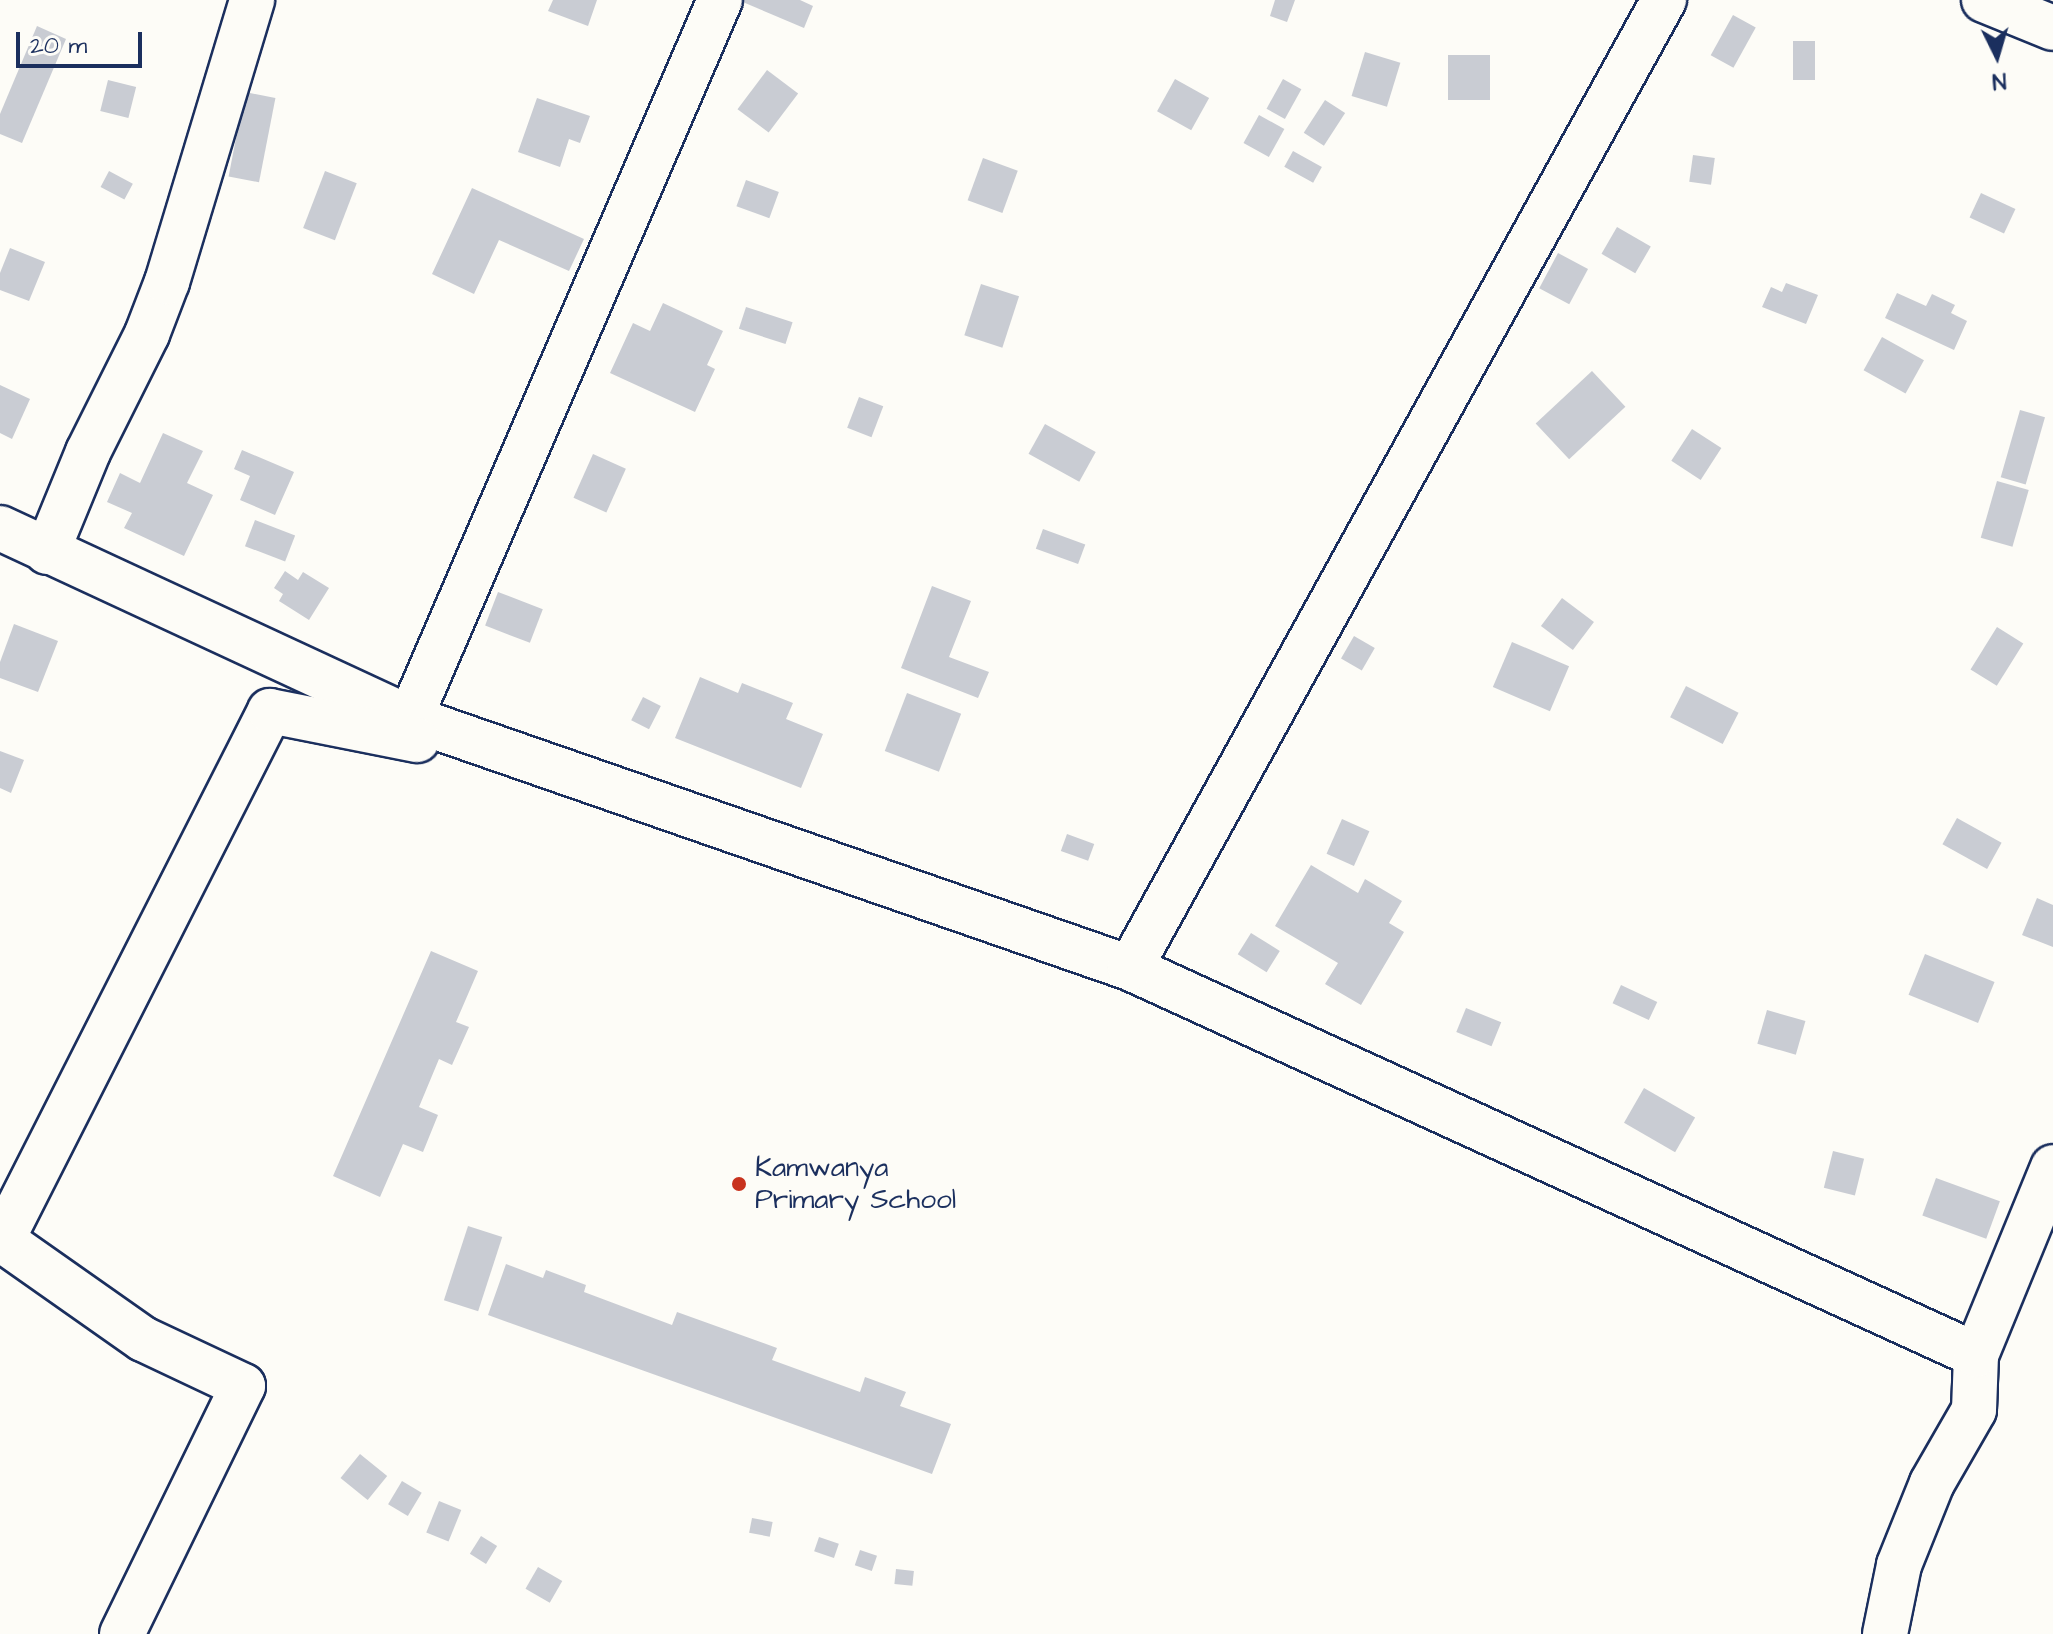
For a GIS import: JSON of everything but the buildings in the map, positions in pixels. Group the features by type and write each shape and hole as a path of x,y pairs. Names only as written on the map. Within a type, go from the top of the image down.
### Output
{"street":[{"path":"47,552 88,452 147,334 162,295 219,119 252,0"},
{"path":"410,718 720,0"},
{"path":"1130,968 1664,0"},
{"path":"1984,0 2053,28"},
{"path":"0,528 410,718 1130,968 1976,1355"},
{"path":"122,1634 243,1386 143,1339 2,1240 270,711 545,765"},
{"path":"1885,1634 1899,1565 1932,1483 1974,1410 1976,1355 2053,1167"}],"place":[{"name":"Kamwanya Primary School","path":"739,1184"}]}
